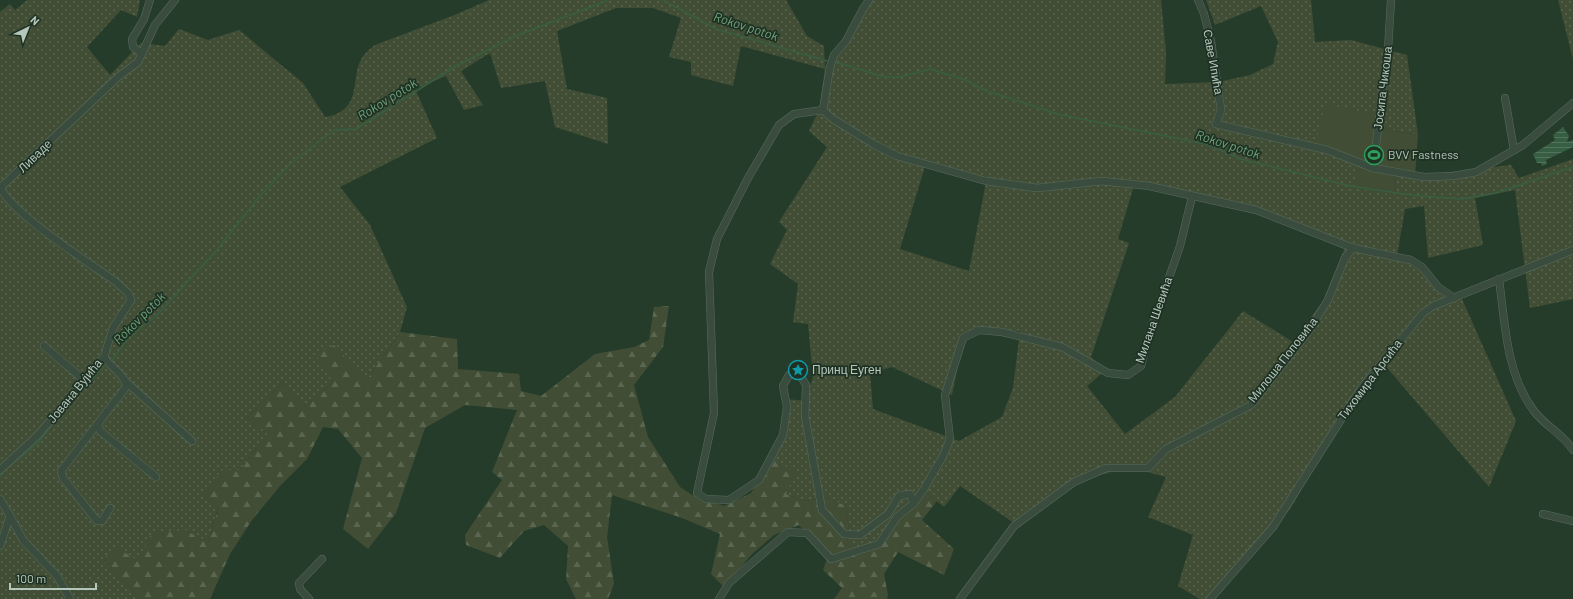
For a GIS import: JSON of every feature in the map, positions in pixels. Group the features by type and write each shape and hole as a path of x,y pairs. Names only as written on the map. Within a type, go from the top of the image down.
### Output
{"street":[{"path":"141,53 133,47 132,39 144,19 150,0"},
{"name":"Ливаде","path":"131,300 124,289 21,212 2,194 0,188 118,77 138,62 155,25 175,0"},
{"path":"823,110 830,67 834,55 846,41 859,15 869,0"},
{"name":"Саве Ипића","path":"1198,0 1204,14 1211,41 1222,110 1216,124 1327,150 1373,168"},
{"name":"Јосипа Чикоша","path":"1373,168 1388,50 1391,0"},
{"path":"1505,98 1514,150"},
{"path":"1373,168 1424,177 1453,176 1476,172 1524,145 1573,103"},
{"path":"823,110 833,120 897,156 986,181 1037,188 1102,181 1149,186 1192,197 1256,210 1353,248 1411,260 1422,267 1438,287 1454,298"},
{"path":"823,110 794,114 779,125 748,178 718,239 709,272 714,413 697,493 706,499 729,500 759,480 783,435 787,407 783,386 789,374 800,375 806,385 805,416 822,510 844,534 860,535 888,514 899,496 910,494 914,503"},
{"name":"Милана Шевића","path":"719,599 729,583 788,532 807,533 831,559 879,544 897,517 914,503 943,456 950,439 945,395 963,338 979,330 1002,332 1062,346 1108,373 1128,375 1141,366 1148,338 1180,246 1192,197"},
{"name":"Милоша Поповића","path":"960,599 1014,526 1074,482 1106,468 1148,468 1166,449 1251,404 1308,332 1328,300 1344,258 1353,248"},
{"name":"Тихомира Арсића","path":"1210,599 1273,527 1349,406 1387,356 1423,313 1433,306 1573,250"},
{"path":"1499,279 1512,368 1535,413 1565,440 1573,450"},
{"name":"Јована Вујића","path":"0,470 37,436 85,382 104,357 113,328 131,300"},
{"path":"44,346 85,382"},
{"path":"104,357 108,364 192,441"},
{"path":"110,508 102,521 97,521 62,475 63,468 125,391 126,380"},
{"path":"98,425 100,431 156,477"},
{"path":"0,499 23,540 57,576 70,599"},
{"path":"1542,514 1573,521"},
{"path":"0,546 10,516"},
{"path":"309,599 300,589 298,583 322,559"}],"green space":[{"path":"27,0 140,0 137,17 121,10 87,47 110,75 141,43 165,46 179,29 208,40 239,30 303,83 325,117 338,113 346,108 350,103 360,61 375,45 452,16 489,0 786,0 807,36 824,46 825,68 857,16 872,0 1161,0 1166,52 1165,84 1218,82 1250,75 1273,64 1278,42 1261,6 1215,25 1206,0 1311,0 1315,42 1351,40 1407,55 1418,135 1379,128 1360,166 1394,194 1395,172 1415,176 1511,165 1519,178 1573,159 1573,299 1530,308 1515,190 1475,198 1483,245 1428,258 1424,206 1405,209 1397,256 1421,263 1450,297 1462,299 1516,421 1489,487 1383,363 1347,413 1290,509 1215,599 1200,599 1178,586 1193,535 1148,517 1166,477 1129,467 1086,479 1043,505 1020,527 960,486 944,507 921,488 866,552 847,541 849,531 846,506 827,497 806,501 786,494 772,458 784,430 787,399 805,401 813,377 808,324 793,322 798,284 770,264 787,230 779,222 827,147 809,131 819,110 825,69 741,46 733,86 691,75 691,62 669,57 681,18 653,8 616,8 557,31 567,89 607,98 608,144 555,127 545,81 501,88 490,53 461,71 483,105 464,110 446,76 415,89 437,138 340,187 370,225 407,307 400,332 366,381 333,382 305,406 283,382 246,419 268,433 240,470 202,494 218,507 208,542 185,530 139,561 104,560 141,599 0,599 0,12 10,4 15,10","holes":["926,163 987,177 969,271 900,249","1135,182 1258,209 1346,245 1323,301 1293,342 1243,311 1175,397 1125,434 1087,386 1106,370 1091,357 1129,243 1118,239","976,329 1020,331 1013,388 1002,417 959,441 873,409 870,373 892,367 952,395 964,335"]},
{"path":"1558,0 1573,0 1573,59"},
{"name":"BVV Fastness","path":"1325,104 1380,115 1379,128 1418,135 1415,176 1395,173 1394,195 1355,188 1359,166 1315,147"},
{"path":"669,306 663,347 634,385 648,437 680,487 692,495 724,506 751,493 772,458 796,473 786,494 806,501 827,497 846,506 849,531 847,541 866,551 921,488 937,501 922,520 954,549 944,575 898,552 884,574 888,595 887,599 834,599 842,588 823,570 828,556 799,525 774,535 752,554 724,587 711,574 720,534 682,518 612,495 607,537 614,584 608,599 576,599 566,579 568,546 544,525 524,531 500,558 466,545 465,535 502,480 492,472 517,410 465,405 425,428 396,513 368,549 343,529 362,458 338,429 323,427 307,459 280,486 252,520 230,554 210,599 141,599 103,559 117,548 139,561 152,532 185,530 208,542 218,508 202,494 222,470 240,470 268,433 246,419 283,382 305,406 333,382 316,355 334,345 366,381 400,332 457,339 458,369 519,374 521,391 541,396 595,354 634,347 649,340 654,307"}],"shaded area":[{"path":"1563,127 1569,136 1567,142 1573,140 1573,147 1546,160 1547,164 1542,166 1541,163 1537,163 1533,154 1555,140 1553,135"}],"waterway":[{"name":"Rokov potok","path":"111,362 128,338 156,316 216,251 260,196 290,164 334,130 356,129 456,66 518,35 609,0"},
{"name":"Rokov potok","path":"663,0 716,29 827,61"},
{"name":"Rokov potok","path":"835,62 885,77 900,77 930,69 963,79 984,90 1057,114 1205,144 1241,159 1350,186 1411,195 1461,199 1496,193 1573,167"},
{"name":"Rokov potok","path":"73,400 104,366"},
{"name":"Rokov potok","path":"8,467 38,443 57,418"},
{"name":"Rokov potok","path":"0,476 5,470"}],"place":[{"name":"BVV Fastness","path":"1374,155"},
{"name":"Принц Еуген","path":"798,370"}]}
